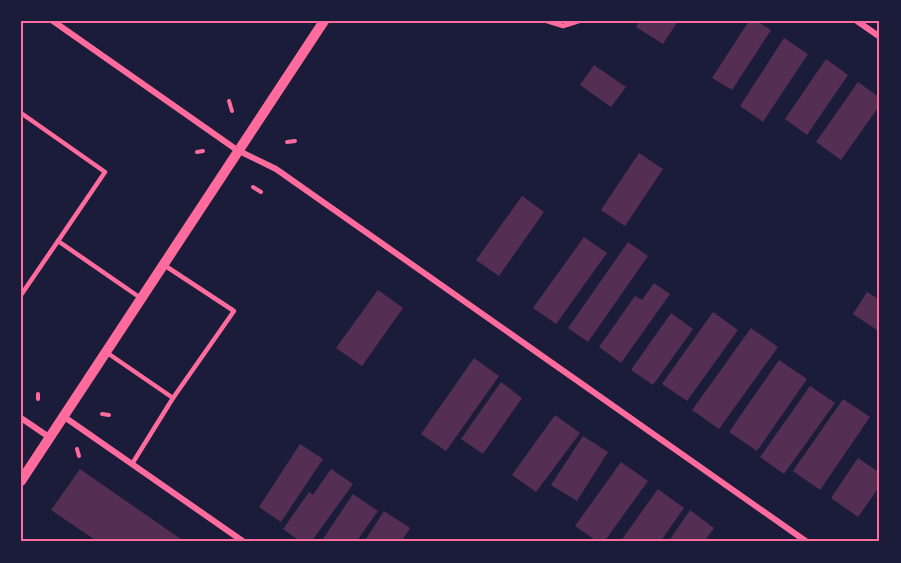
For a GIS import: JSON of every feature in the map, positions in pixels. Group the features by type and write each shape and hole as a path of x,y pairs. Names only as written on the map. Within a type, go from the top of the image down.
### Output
{"street":[{"path":"53,21 237,150 286,175 807,542"},
{"path":"21,481 324,21"},
{"path":"858,21 880,37"},
{"path":"63,416 244,542"},
{"path":"21,417 49,437"}],"lane":[{"path":"547,21 563,26 579,21"},
{"path":"21,113 105,172 21,295"},
{"path":"58,241 142,299"},
{"path":"132,464 173,398 234,311 164,265"},
{"path":"106,352 173,398"}],"path":[{"path":"229,101 232,111"},
{"path":"286,142 295,141"},
{"path":"197,152 203,151"},
{"path":"253,187 261,192"},
{"path":"102,414 109,415"},
{"path":"77,449 79,456"}],"building":[{"path":"640,21 678,21 663,44 636,27"},
{"path":"749,21 757,21 771,30 732,90 712,78"},
{"path":"784,38 808,54 763,122 740,106"},
{"path":"826,59 848,75 807,135 785,119"},
{"path":"594,65 626,87 611,107 580,85"},
{"path":"858,82 880,98 880,105 841,160 816,142"},
{"path":"639,153 663,169 625,226 601,210"},
{"path":"522,196 544,212 499,276 476,260"},
{"path":"584,237 607,253 556,324 533,308"},
{"path":"628,242 648,256 588,342 568,328"},
{"path":"654,283 670,294 621,363 599,347 635,296 642,300"},
{"path":"378,290 403,308 362,366 336,348"},
{"path":"867,292 880,300 880,332 853,314"},
{"path":"713,312 738,330 687,401 662,384"},
{"path":"671,313 693,329 653,385 631,370"},
{"path":"751,328 778,347 719,429 692,410"},
{"path":"474,358 499,376 446,451 421,434"},
{"path":"779,360 807,379 757,451 729,432"},
{"path":"501,382 522,398 483,454 461,439"},
{"path":"810,386 835,403 784,474 760,457"},
{"path":"843,399 870,417 820,490 793,471"},
{"path":"555,415 580,433 536,492 512,475"},
{"path":"583,436 608,452 577,501 551,485"},
{"path":"300,444 323,459 281,522 259,507"},
{"path":"858,458 880,473 880,486 858,517 831,498"},
{"path":"621,462 648,481 604,542 598,542 575,526"},
{"path":"80,469 185,542 98,542 51,510"},
{"path":"331,469 353,484 311,542 301,542 283,529 309,492 313,495"},
{"path":"658,489 684,508 660,542 620,542"},
{"path":"353,494 378,511 356,542 321,542"},
{"path":"690,510 714,528 704,542 668,542"},
{"path":"384,511 410,528 401,542 364,542"}]}
